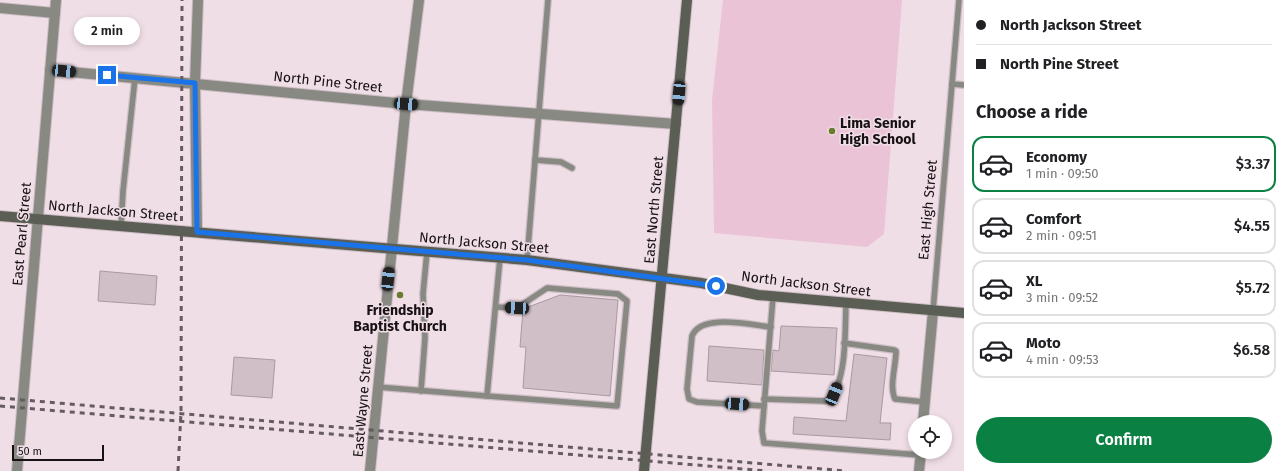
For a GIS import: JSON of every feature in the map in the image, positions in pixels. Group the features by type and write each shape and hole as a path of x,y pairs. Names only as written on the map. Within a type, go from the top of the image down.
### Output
{"main road":[{"name":"East North Street","path":"644,471 687,0"},
{"name":"North Jackson Street","path":"0,216 527,260 662,278 773,297 964,313"}],"street":[{"name":"East Pearl Street","path":"17,471 56,0"},
{"path":"197,232 195,83 198,0"},
{"name":"East Wayne Street","path":"370,471 406,104 419,0"},
{"path":"0,8 55,13"},
{"name":"North Pine Street","path":"50,70 406,104 676,124"},
{"name":"East High Street","path":"924,415 933,311"},
{"path":"919,471 920,459"}],"lane":[{"path":"527,260 548,0"},
{"name":"East High Street","path":"933,311 959,0"},
{"path":"121,226 123,191 135,78"},
{"path":"952,84 964,85"},
{"path":"535,160 561,162 572,168"},
{"path":"421,391 426,338 423,294 427,252"},
{"path":"486,396 500,258"},
{"path":"378,387 616,406 627,301 618,294 547,288 517,308 496,308"},
{"path":"773,297 764,399 762,432 764,443 908,452"},
{"path":"764,399 826,401 830,399 838,386 841,371 846,304"},
{"path":"764,406 697,402 689,399 687,389 691,343 694,330 706,323 770,327"},
{"path":"844,343 896,351 892,391 895,399 925,402"}],"shaded area":[{"path":"723,0 902,0 884,234 867,247 714,233 712,100"}],"building":[{"path":"100,271 157,276 155,305 98,301"},
{"path":"560,295 618,300 610,396 523,388 526,347 520,347 523,309"},
{"path":"781,326 837,328 834,375 771,371 773,350 779,351"},
{"path":"709,346 764,350 762,385 707,381"},
{"path":"854,354 887,358 880,423 891,423 890,440 793,434 794,417 846,421"},
{"path":"234,357 275,360 272,398 231,395"}],"railway":[{"path":"178,471 181,412 182,0"},
{"path":"0,398 846,471"},
{"path":"0,406 767,471"}],"place":[{"name":"Lima Senior High School","path":"832,131"},
{"name":"Friendship Baptist Church","path":"400,295"}],"route":[{"path":"107,75 195,83 197,232 527,260 716,286"}]}
